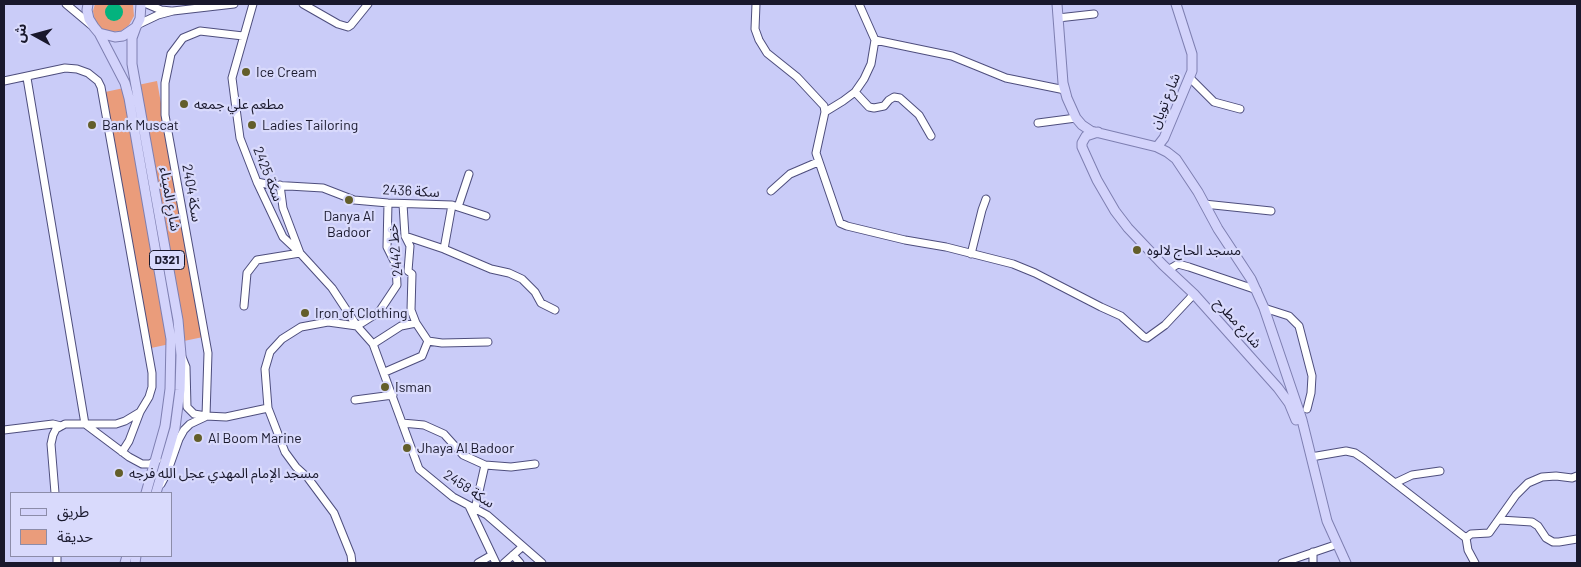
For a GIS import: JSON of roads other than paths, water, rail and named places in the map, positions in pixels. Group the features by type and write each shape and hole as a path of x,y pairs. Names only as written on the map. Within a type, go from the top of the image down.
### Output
{"main road":[{"name":"D321","path":"88,4 89,20 96,30"},
{"name":"D321","path":"136,26 142,12 141,4"},
{"path":"1057,4 1062,76 1065,90 1076,118"},
{"name":"شارع تويان","path":"1156,147 1164,138 1192,72 1192,54 1176,4"},
{"path":"96,30 115,37 130,32 136,26"},
{"name":"شارع الميناء","path":"136,26 131,44 132,64 178,320 181,355 180,390 175,428 156,492"},
{"name":"شارع الميناء","path":"96,30 125,82 129,98 168,321 172,355 165,426 157,460 146,492"},
{"name":"شارع مطرح","path":"1076,118 1086,128 1156,147 1172,155 1180,164 1218,229 1245,268 1257,290 1281,361 1305,415 1310,457 1327,521 1346,563"},
{"name":"شارع مطرح","path":"1098,132 1086,136 1082,143 1083,150 1097,180 1122,220 1168,270 1194,294 1284,396 1293,412 1316,503 1332,546 1341,563"},
{"path":"1264,373 1273,372 1280,366 1281,361"}],"street":[{"path":"66,4 96,30"},
{"path":"147,4 162,10 174,11"},
{"path":"136,26 158,15 174,11 234,4"},
{"name":"سكة 2425","path":"252,4 232,78 240,138 256,182 283,237 332,288 357,326"},
{"path":"303,4 345,26 351,25 368,4"},
{"path":"756,4 755,29 767,54 797,77 820,101 825,112 816,153 840,223 1012,264 1035,273 1122,316 1144,338 1147,338 1164,325 1194,294"},
{"path":"825,112 855,92 871,64 875,40 859,4"},
{"path":"1058,18 1094,14"},
{"name":"سكة 2404","path":"206,416 208,353 166,115 165,83 171,54 183,38 200,31 243,36"},
{"path":"875,40 952,56 1006,78 1065,90"},
{"path":"4,81 27,78 65,68 77,69 88,73 98,81 101,87 152,373 152,387 149,397 140,412 129,442 122,452"},
{"path":"1189,77 1214,102 1240,109"},
{"path":"27,78 85,424 122,452 142,464 150,464 157,460"},
{"path":"855,92 869,107 874,108 884,106 894,97 900,98 919,115 931,136"},
{"path":"1038,123 1076,118"},
{"path":"771,191 790,174 818,162"},
{"path":"468,174 455,206 486,216"},
{"name":"سكة 2436","path":"256,182 280,186 323,188 354,200 455,206 444,249"},
{"path":"244,306 247,272 257,260 300,253 283,208 280,186"},
{"path":"971,254 986,199"},
{"path":"352,563 351,555 334,513 308,478 285,452 268,408 265,369 270,352 282,340 301,327 328,322 357,326 379,312 397,285 396,265 387,247 388,203"},
{"name":"2442 خط","path":"404,204 406,236 410,246 408,271 412,274 411,310 416,324"},
{"path":"1204,204 1270,211"},
{"path":"406,236 522,279 535,292 541,303 555,310"},
{"path":"1168,270 1178,264 1189,266 1257,290"},
{"path":"1264,308 1289,316 1299,326 1312,376 1311,393 1305,415"},
{"path":"373,344 401,326 416,324 428,341"},
{"name":"سكة 2458","path":"357,326 373,344 385,372 419,469 453,497 487,515 542,563"},
{"path":"428,341 488,342"},
{"path":"385,372 422,356 428,341"},
{"path":"181,355 186,367 187,407 194,414 226,417 268,408"},
{"path":"355,400 393,395"},
{"path":"55,492 52,444 53,434 56,429 72,423 116,424 140,412"},
{"path":"157,492 167,474 175,449 184,430 196,420 206,416"},
{"path":"402,423 424,425 444,434 463,455 484,465 510,467 535,464"},
{"path":"4,430 53,424 61,426"},
{"path":"1310,457 1346,452 1355,453 1466,538 1468,550 1475,563"},
{"path":"484,465 472,508 496,563"},
{"path":"1395,483 1412,474 1440,472"},
{"path":"1466,538 1472,534 1489,533 1516,495 1528,483 1542,477 1572,478 1577,476"},
{"path":"1500,520 1532,522 1538,526 1546,538 1554,542 1577,539"},
{"path":"1282,563 1332,546"},
{"path":"504,563 522,547"},
{"path":"1313,552 1313,563"},
{"path":"513,554 520,563"},
{"path":"478,563 492,555"}],"place":[{"name":"Ice Cream","path":"246,72"},
{"name":"مطعم علي جمعه","path":"184,104"},
{"name":"Bank Muscat","path":"92,125"},
{"name":"Ladies Tailoring","path":"252,125"},
{"name":"Danya Al Badoor","path":"349,200"},
{"name":"مسجد الحاج لالوه","path":"1137,250"},
{"name":"Iron of Clothing","path":"305,313"},
{"name":"Isman","path":"385,387"},
{"name":"Al Boom Marine","path":"198,438"},
{"name":"Jhaya Al Badoor","path":"407,448"},
{"name":"مسجد الإمام المهدي عجل الله فرجه","path":"119,473"}]}
